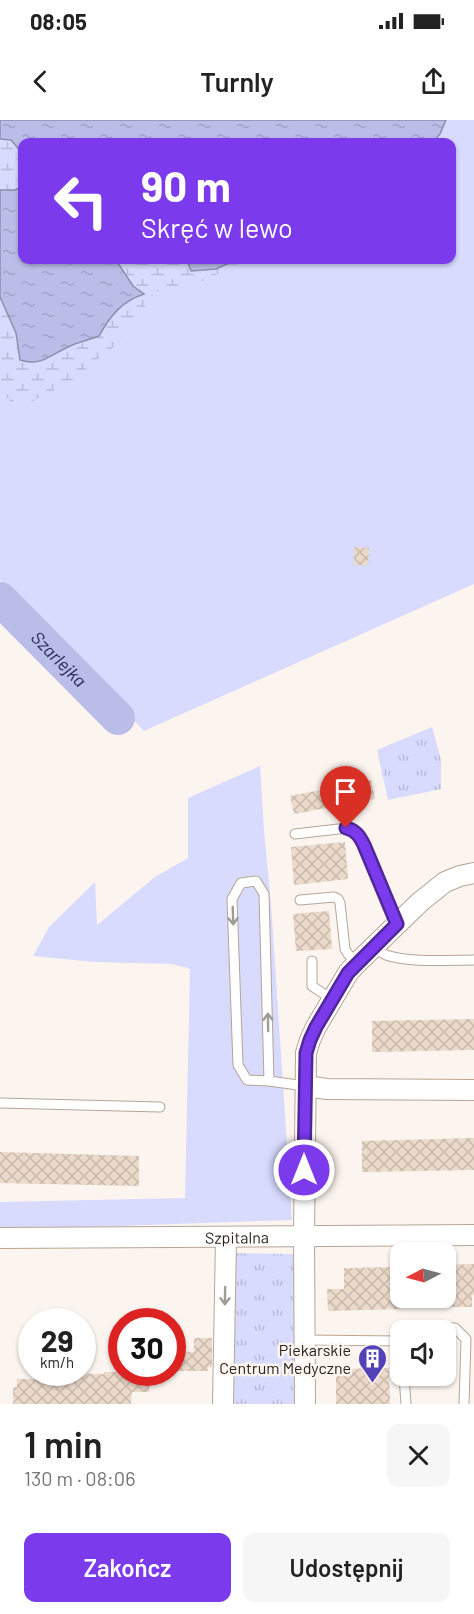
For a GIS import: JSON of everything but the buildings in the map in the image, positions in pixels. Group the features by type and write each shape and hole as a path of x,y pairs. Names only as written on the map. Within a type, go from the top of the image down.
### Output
{"street":[{"path":"305,1404 305,1086 306,1053 310,1040 348,973 357,963 420,902 445,882 474,873"},
{"path":"305,1086 327,1089 474,1090"},
{"name":"Szpitalna","path":"0,1238 474,1235"},
{"path":"223,1404 226,1238"}],"lane":[{"path":"295,834 353,829 364,845 397,924"},
{"path":"269,1081 264,894 256,881 241,883 232,899 238,1065 247,1080 305,1086"},
{"path":"300,900 334,897 338,899 345,949 357,963"},
{"path":"374,946 383,953 399,957 474,960"},
{"path":"312,961 312,986 333,1000"},
{"path":"0,1103 160,1107"},
{"path":"456,1330 466,1339 464,1404"},
{"path":"304,1340 390,1341"},
{"path":"405,1386 406,1404"}],"green space":[{"path":"0,120 474,120 474,584 144,731 0,580"},
{"path":"0,120 18,138 18,264 238,264 203,281 155,292 117,344 74,379 33,401 13,404 0,390"},
{"path":"432,727 441,760 441,789 388,800 377,750"},
{"path":"260,766 292,1220 0,1230 0,1202 185,1198 190,969 172,964 94,962 33,956 49,927 95,882 97,925 155,877 188,858 188,798"},
{"path":"229,1253 295,1254 297,1404 226,1404"}],"water":[{"path":"0,120 446,120 436,138 18,138 18,148 11,140 0,139"},
{"path":"18,189 18,264 119,264 133,286 144,294 117,310 99,336 34,362 20,360 16,333 0,297 0,190"},
{"path":"188,264 227,264 216,269 191,271"}],"waterway":[{"name":"Szarlejka","path":"0,599 118,718"}],"place":[{"name":"Piekarskie Centrum Medyczne","path":"372,1384"}],"route":[{"path":"304,1170 306,1053 310,1040 348,973 397,924 359,835 353,829 346,828"}]}
